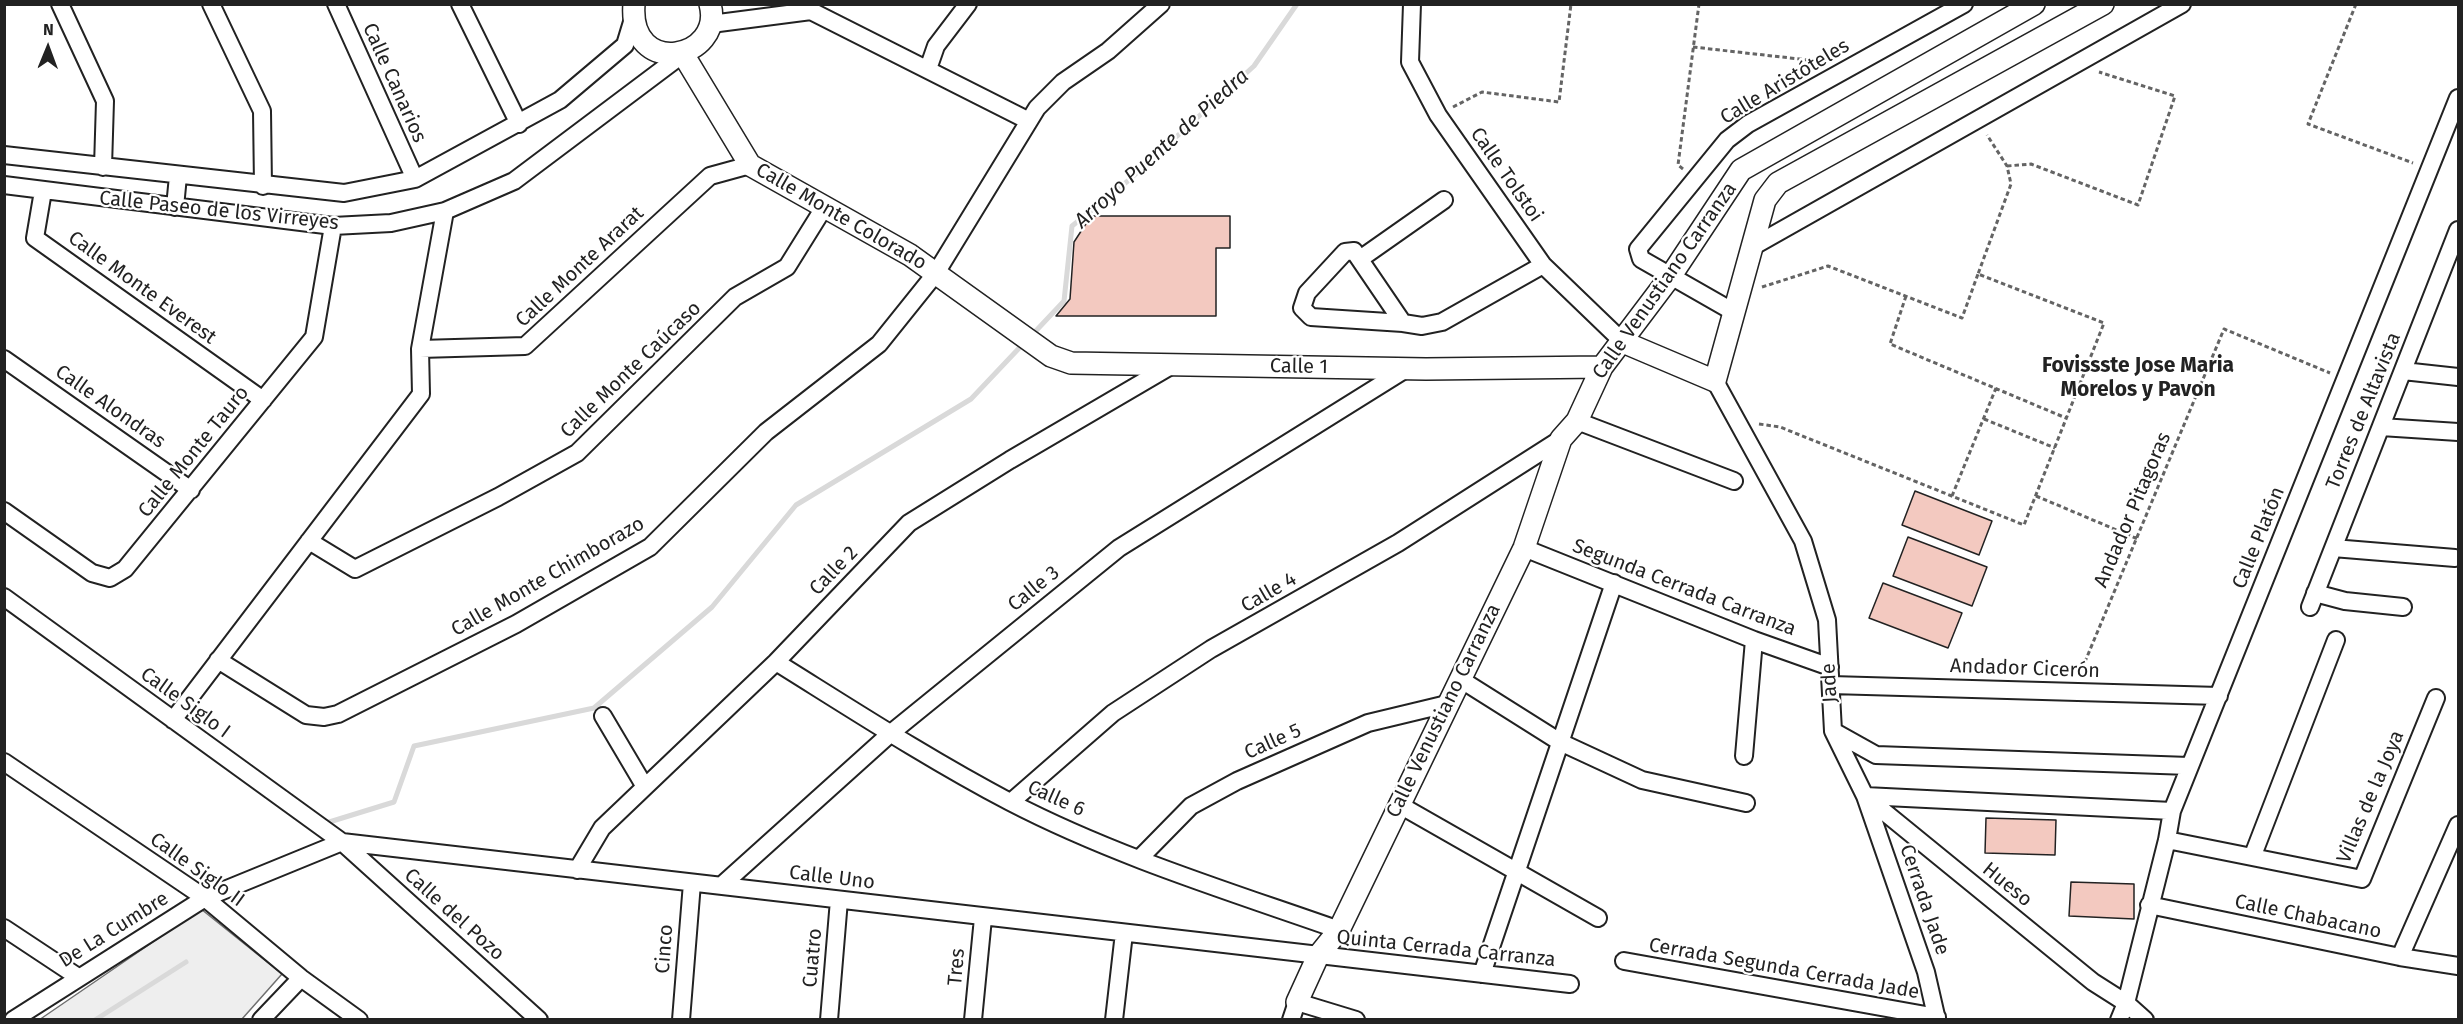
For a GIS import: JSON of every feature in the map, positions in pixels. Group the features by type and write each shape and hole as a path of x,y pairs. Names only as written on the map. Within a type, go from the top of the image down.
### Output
{"street":[{"path":"60,4 105,101 103,167"},
{"path":"211,4 262,111 263,186"},
{"name":"Calle Canarios","path":"336,4 415,179"},
{"path":"460,4 519,124"},
{"path":"928,69 936,46 968,4"},
{"name":"Calle Monte Chimborazo","path":"218,660 306,715 324,717 338,714 516,624 650,547 766,432 879,344 936,273 1037,108 1063,82 1108,51 1161,4"},
{"name":"Calle Tolstoi","path":"1412,4 1410,62 1438,116 1543,265 1623,342"},
{"name":"Calle Aristóteles","path":"1670,276 1641,260 1638,249 1727,140 1748,124 1964,4"},
{"name":"Calle Venustiano Carranza","path":"1294,1011 1318,956 1339,930 1398,804 1524,548 1561,439 1577,421 1602,367 1623,342 1670,276 1742,170 2034,4"},
{"name":"Calle Venustiano Carranza","path":"1715,381 1765,200 1778,183 2103,4"},
{"path":"1752,247 2182,4"},
{"path":"711,14 813,8 1029,121"},
{"path":"633,13 639,37 651,49 667,55 683,54"},
{"name":"Calle Paseo de los Virreyes","path":"4,155 263,186 344,193 415,179 560,100 625,45 633,13"},
{"name":"Calle Paseo de los Virreyes","path":"4,185 333,226 391,223 445,211 514,181 701,42 711,14"},
{"name":"Calle Monte Colorado","path":"683,54 750,165 910,255 1007,326"},
{"name":"Calle Platón","path":"2119,1020 2126,1003 2167,840 2172,811 2458,98"},
{"name":"Calle Monte Ararat","path":"420,349 525,346 710,176 750,165"},
{"path":"175,207 178,176"},
{"name":"Calle Monte Everest","path":"43,191 35,238 263,400"},
{"path":"1359,259 1444,200"},
{"name":"Calle Monte Caúcaso","path":"309,541 355,569 498,497 577,453 735,297 787,267 825,206"},
{"path":"173,720 421,394 420,349 445,211"},
{"name":"Calle Monte Tauro","path":"4,511 92,573 110,578 125,569 314,337 333,226"},
{"name":"Torres de Altavista","path":"2403,607 2312,600 2403,371 2452,261 2458,230"},
{"path":"1403,323 1354,251 1345,252 1307,292 1302,308 1311,317 1422,326 1442,322 1543,265"},
{"path":"1670,276 1735,303"},
{"name":"Calle 1","path":"1007,326 1051,356 1071,363 1406,369 1602,367"},
{"path":"1623,342 1715,381"},
{"name":"Calle Alondras","path":"4,359 191,490"},
{"name":"Calle 2","path":"577,870 602,828 776,662 909,523 1010,460 1174,364"},
{"name":"Calle 3","path":"721,886 891,733 1119,548 1406,369"},
{"path":"2403,371 2458,377"},
{"name":"Jade","path":"1715,381 1803,541 1827,620 1833,731 1865,796"},
{"path":"1577,421 1734,481"},
{"path":"2381,427 2458,432"},
{"name":"Calle 4","path":"1011,802 1113,713 1211,649 1398,543 1561,439"},
{"name":"Segunda Cerrada Carranza","path":"1524,548 1754,640 1830,667"},
{"path":"2333,548 2455,558"},
{"path":"1482,974 1614,583"},
{"name":"Calle Siglo I","path":"4,597 342,842"},
{"path":"1744,756 1754,640"},
{"path":"2253,855 2336,640"},
{"name":"Calle 6","path":"776,662 891,733 1011,802 1139,859 1339,930"},
{"path":"1460,679 1560,742 1642,780 1746,802"},
{"name":"Andador Cicerón","path":"1831,685 2219,696"},
{"name":"Villas de la Joya","path":"2167,840 2253,855 2362,879 2436,698"},
{"name":"Calle 5","path":"1139,859 1191,806 1237,781 1368,723 1447,704"},
{"path":"603,716 645,787"},
{"path":"1833,731 1876,754 2189,766"},
{"name":"Calle Siglo II","path":"4,762 205,898 301,978 359,1020"},
{"path":"1865,796 2172,811"},
{"name":"Hueso","path":"1865,796 2093,982 2126,1003 2145,1020"},
{"name":"Cerrada Jade","path":"1865,796 1926,972 1937,1018"},
{"path":"1398,804 1598,918"},
{"path":"2400,957 2458,825"},
{"name":"Calle Uno","path":"342,842 1318,956"},
{"name":"De La Cumbre","path":"13,1020 205,898 342,842"},
{"name":"Calle del Pozo","path":"342,842 539,1020"},
{"name":"Cinco","path":"681,1020 692,883"},
{"name":"Cuatro","path":"829,1020 839,900"},
{"name":"Calle Chabacano","path":"2149,905 2400,957 2458,966"},
{"name":"Tres","path":"973,1020 983,918"},
{"path":"4,928 78,977"},
{"path":"1114,1020 1124,933"},
{"name":"Quinta Cerrada Carranza","path":"1318,956 1570,984"},
{"name":"Cerrada Segunda Cerrada Jade","path":"1624,962 1937,1018"},
{"path":"261,1020 301,978"},
{"path":"1294,1011 1356,1020"}],"path":[{"path":"1438,116 1482,92 1559,102 1571,4"},
{"path":"1695,181 1678,165 1699,4"},
{"path":"2356,4 2308,124 2429,170"},
{"path":"1693,47 1808,60 1822,83"},
{"path":"2007,166 2031,164 2138,205 2175,96 2097,72"},
{"path":"1735,303 1828,266 1962,318 2012,184 2007,166 1977,119"},
{"path":"1736,421 1780,427 2024,525 2104,323 1978,274"},
{"path":"1906,296 1890,344 2066,418"},
{"name":"Andador Pitagoras","path":"2073,692 2224,329 2346,379"},
{"path":"1952,496 1996,388"},
{"path":"1983,419 2055,448"},
{"path":"2036,496 2138,539"}],"shaded area":[{"path":"201,909 282,974 242,1019 39,1020"}],"building":[{"path":"1091,216 1230,216 1230,248 1216,248 1216,316 1056,316 1070,299 1074,242"},
{"path":"1915,491 1992,521 1979,555 1902,525"},
{"path":"1908,537 1987,567 1972,606 1893,576"},
{"path":"1883,583 1962,613 1948,648 1869,618"},
{"path":"1986,818 2056,820 2055,855 1985,853"},
{"path":"2071,882 2134,884 2134,919 2069,916"}],"waterway":[{"name":"Arroyo Puente de Piedra","path":"1032,335 1064,301 1072,226 1129,180 1254,66 1297,4"},
{"name":"Arroyo Puente de Piedra","path":"326,823 394,802 414,746 594,708 712,607 796,505 971,399 1023,344"},
{"name":"Arroyo Puente de Piedra","path":"95,1020 186,962"}],"district":[{"name":"Fovissste Jose Maria Morelos y Pavon","path":"2138,378"}]}
